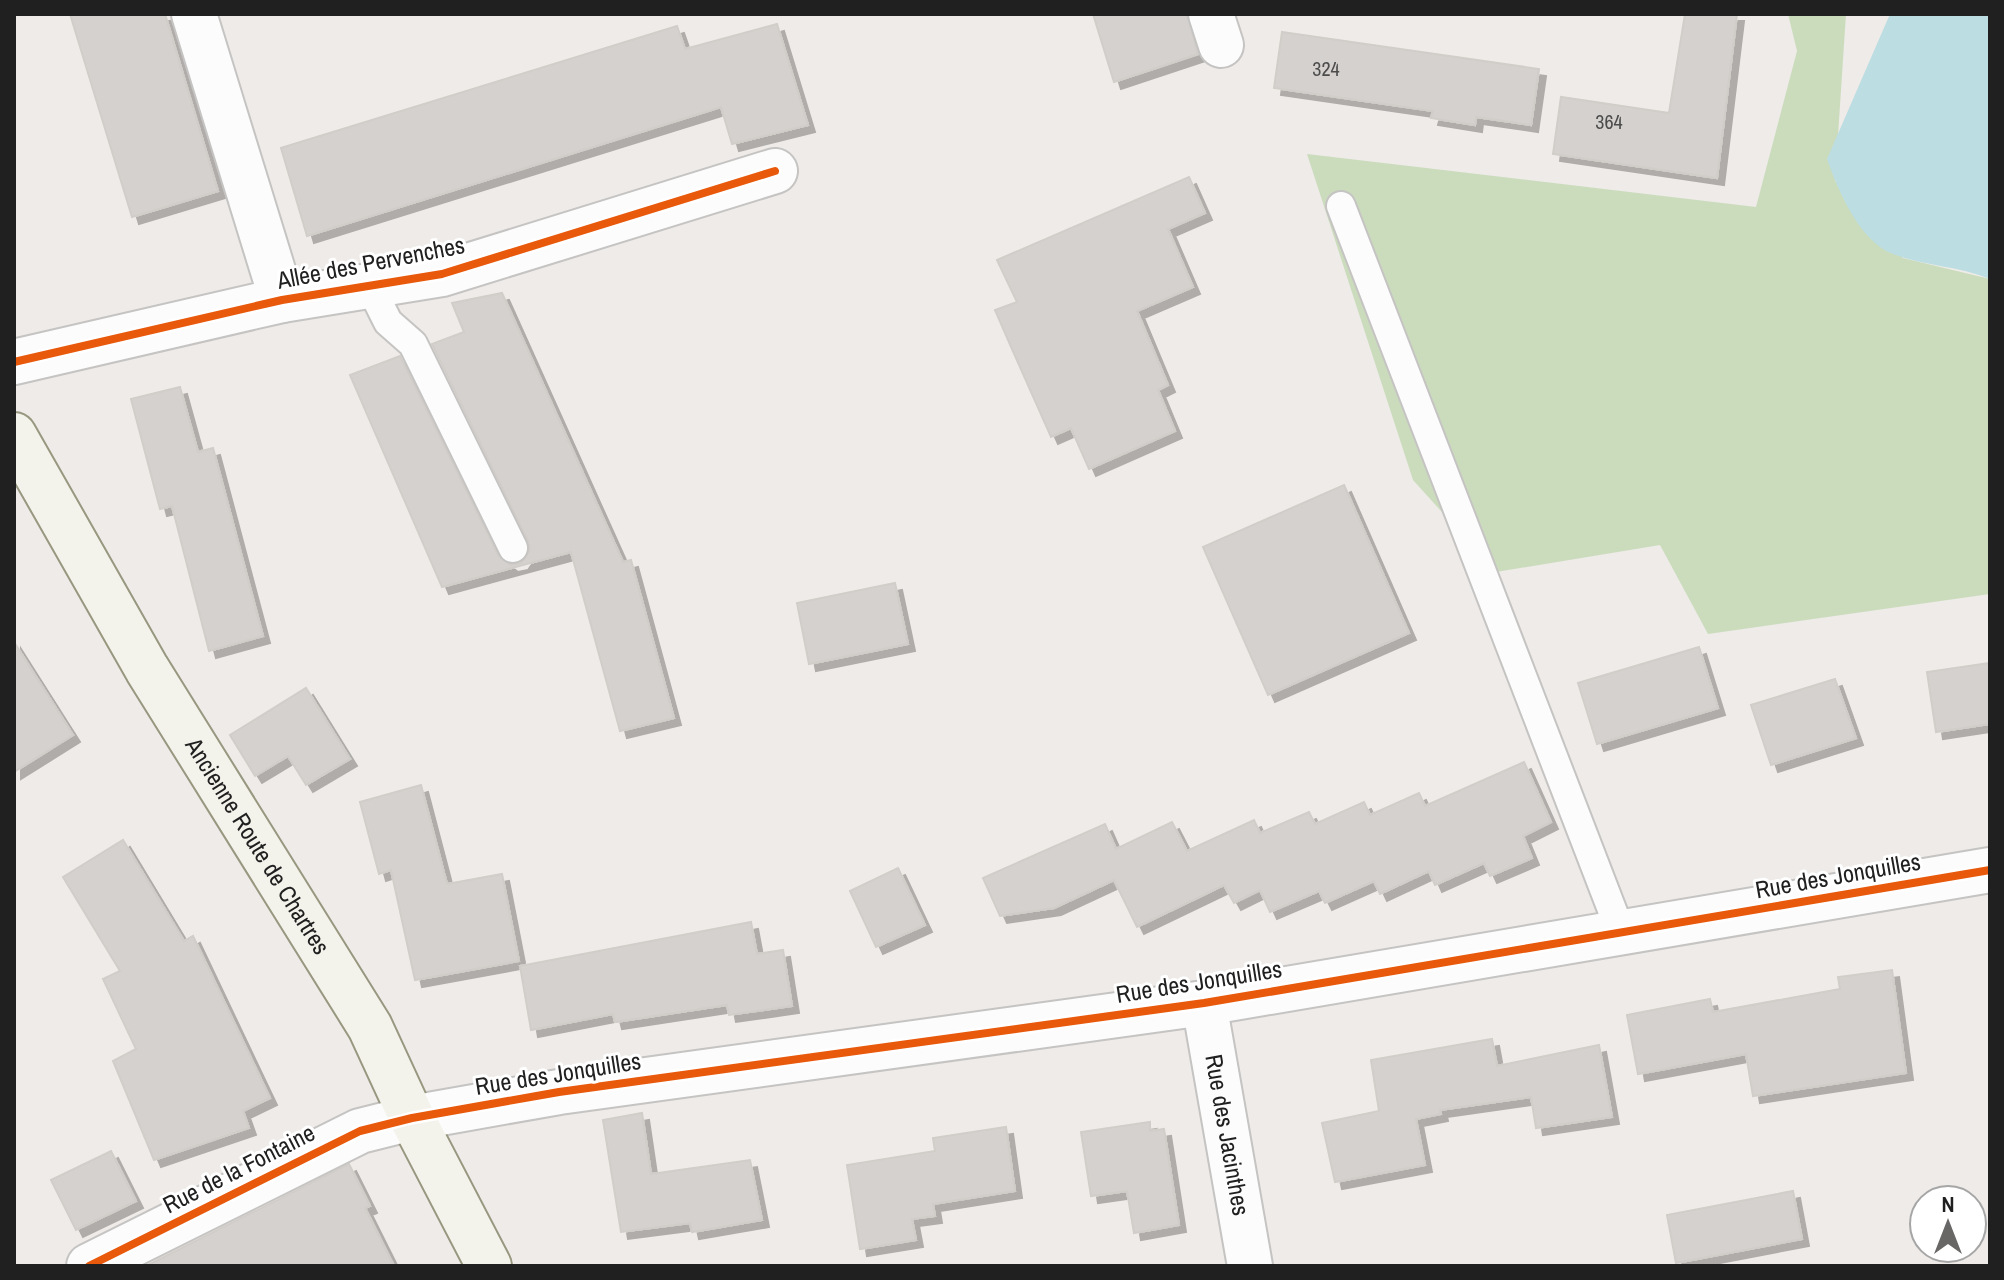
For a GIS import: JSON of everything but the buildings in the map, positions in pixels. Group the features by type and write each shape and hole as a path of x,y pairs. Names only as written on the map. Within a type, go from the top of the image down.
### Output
{"main road":[{"name":"Ancienne Route de Chartres","path":"14,435 147,669 370,1027 412,1118 489,1266"}],"street":[{"name":"Allée des Pervenches","path":"194,14 282,300"},
{"name":"Allée des Pervenches","path":"14,362 282,300 442,274 775,171"},
{"name":"Rue des Jonquilles","path":"412,1118 559,1092 1204,1003 1990,870"},
{"name":"Rue des Jacinthes","path":"1204,1003 1250,1266"},
{"name":"Rue de la Fontaine","path":"89,1266 360,1131 412,1118"}],"lane":[{"path":"1341,206 1621,933"},
{"path":"369,284 388,322 413,344 513,548"}],"green space":[{"path":"1788,14 1846,14 1835,181 1903,258 1990,279 1990,594 1708,634 1660,545 1496,572 1413,480 1307,154 1756,207 1797,51"}],"water":[{"path":"1890,14 1990,14 1990,279 1905,258 1881,247 1851,213 1827,159"}],"cycle path":[{"path":"14,362 282,300 442,274 775,171"},
{"path":"89,1266 360,1131 412,1118 559,1092 1204,1003 1990,870"}]}
